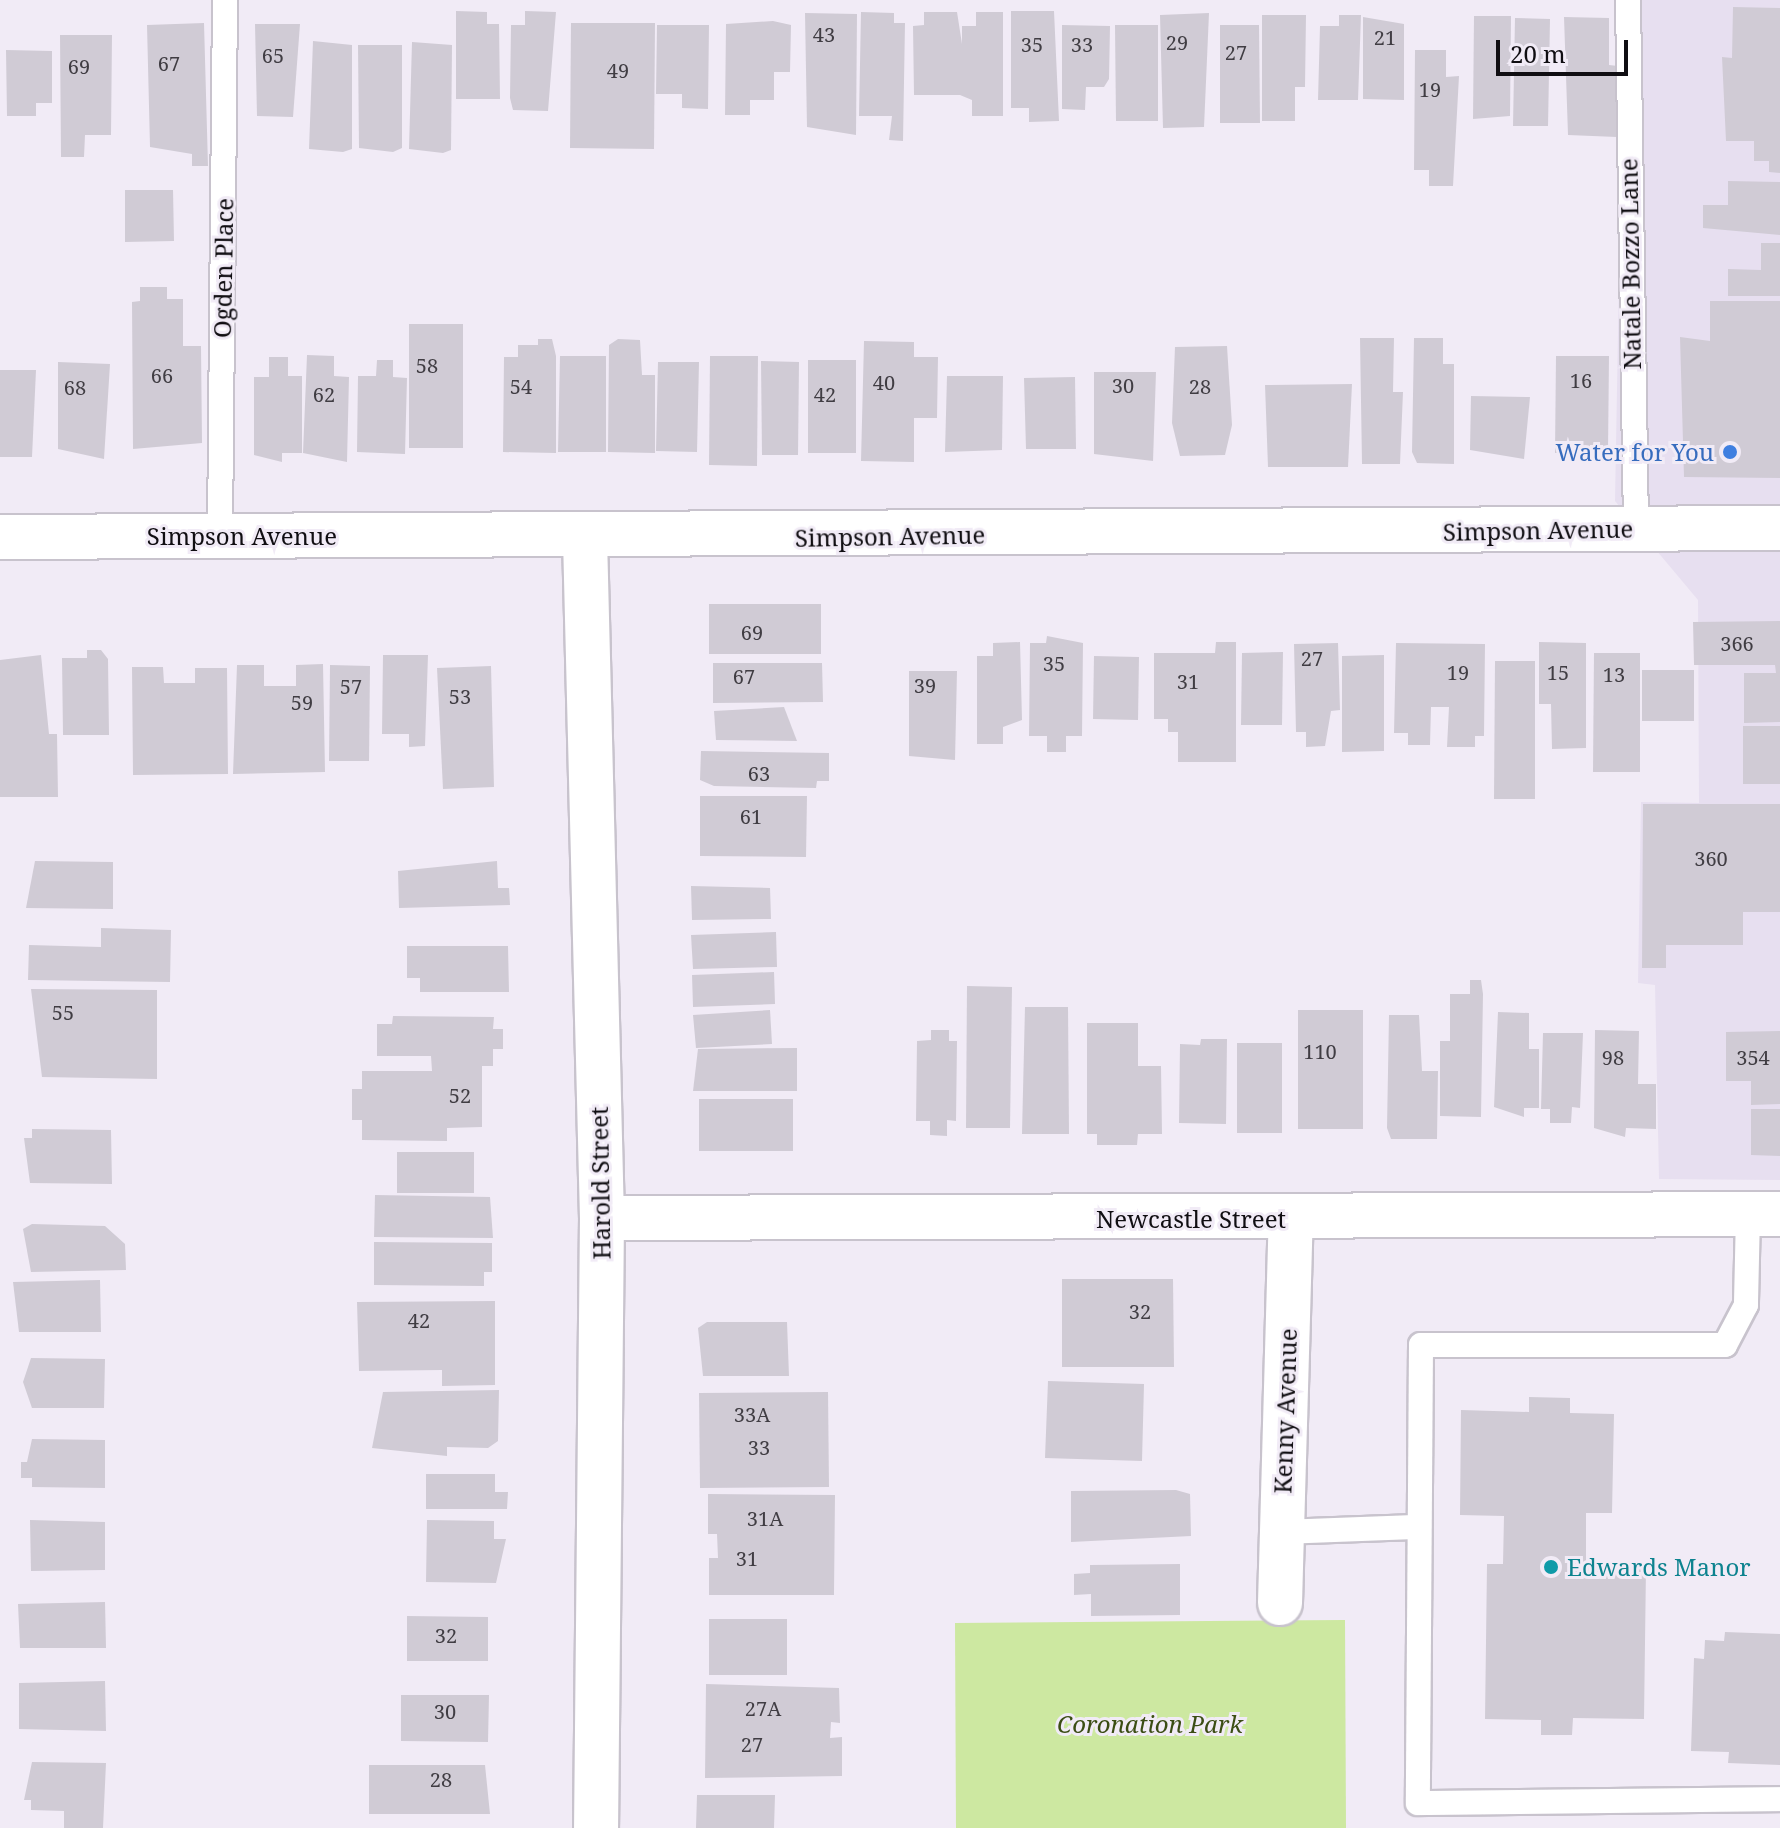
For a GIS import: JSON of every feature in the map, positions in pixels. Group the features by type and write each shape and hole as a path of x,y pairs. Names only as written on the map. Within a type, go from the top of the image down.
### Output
{"street":[{"name":"Simpson Avenue","path":"0,537 585,538 1780,528"},
{"name":"Harold Street","path":"585,538 602,1218 596,1828"},
{"name":"Newcastle Street","path":"602,1218 1291,1219 1764,1214"},
{"name":"Kenny Avenue","path":"1280,1603 1291,1219"}],"lane":[{"name":"Ogden Place","path":"220,536 225,0"},
{"name":"Natale Bozzo Lane","path":"1628,0 1636,529"},
{"path":"1764,1214 1746,1305 1725,1345 1421,1345 1416,1527 1418,1803 1780,1799"},
{"path":"1280,1532 1416,1527"}],"shaded area":[{"path":"1624,0 1780,0 1780,1180 1659,1179 1655,985 1638,983 1641,802 1699,803 1698,600 1615,501"}],"green space":[{"name":"Coronation Park","path":"1345,1620 1346,1828 956,1828 955,1623"}],"building":[{"path":"1733,7 1780,8 1780,173 1769,172 1769,161 1754,161 1754,141 1726,141 1722,57 1732,58"},
{"path":"456,11 487,12 487,24 499,24 500,99 456,99"},
{"path":"525,11 556,12 548,111 513,110 510,98 511,25 525,25"},
{"path":"1011,11 1054,11 1059,121 1029,122 1029,108 1011,108"},
{"path":"861,12 894,13 894,23 905,23 903,141 889,140 892,116 859,116"},
{"path":"924,12 957,12 962,44 962,26 976,26 976,12 1003,12 1003,116 972,116 972,100 960,95 914,95 913,26 924,25"},
{"path":"805,13 857,14 856,135 807,127"},
{"path":"1209,13 1204,127 1163,128 1160,15"},
{"path":"1262,15 1306,15 1305,87 1295,87 1295,121 1262,121"},
{"path":"1339,15 1361,15 1358,100 1318,100 1320,26 1339,26"},
{"path":"1474,16 1511,16 1510,116 1473,119"},
{"path":"1363,17 1404,24 1404,100 1363,99"},
{"path":"1564,17 1609,18 1609,65 1618,66 1617,137 1568,135"},
{"path":"1515,18 1550,19 1548,126 1513,126"},
{"path":"773,21 791,25 790,72 774,72 774,100 750,100 750,115 725,115 726,24"},
{"path":"204,23 208,166 192,166 192,154 150,147 147,25"},
{"path":"571,23 655,23 654,149 570,148"},
{"path":"255,24 300,24 293,117 257,116"},
{"path":"657,25 709,25 708,109 682,108 682,94 656,94"},
{"path":"1062,25 1110,26 1109,79 1104,87 1086,87 1085,110 1062,109"},
{"path":"1115,25 1158,25 1158,121 1116,121"},
{"path":"1220,25 1259,25 1260,123 1220,123"},
{"path":"60,35 112,35 111,135 85,135 84,157 61,157"},
{"path":"313,41 352,45 352,149 343,152 309,149"},
{"path":"412,42 452,45 451,150 443,153 409,149"},
{"path":"358,45 402,45 402,148 393,152 359,148"},
{"path":"6,50 52,51 52,103 36,103 36,116 7,116"},
{"path":"1415,50 1446,50 1446,77 1459,76 1453,186 1429,186 1429,170 1414,170"},
{"path":"1728,181 1780,182 1780,235 1703,228 1703,205 1728,205"},
{"path":"125,190 173,190 174,241 125,242"},
{"path":"1761,243 1780,243 1780,296 1728,296 1728,269 1761,270"},
{"path":"140,287 167,287 167,299 183,299 183,346 201,346 202,443 133,449 132,302 140,301"},
{"path":"1710,301 1780,301 1780,478 1684,477 1680,337 1710,341"},
{"path":"409,324 463,324 463,448 409,448"},
{"path":"1360,338 1394,338 1393,392 1403,392 1400,464 1362,464"},
{"path":"1414,338 1443,338 1443,364 1454,364 1454,464 1417,463 1412,452"},
{"path":"538,339 552,339 556,356 556,453 503,452 504,357 518,357 518,345 538,345"},
{"path":"618,339 640,340 642,375 655,375 655,453 608,452 609,345"},
{"path":"864,341 914,342 914,357 938,357 937,418 914,418 914,462 861,461"},
{"path":"1227,346 1232,425 1225,455 1180,456 1172,423 1175,347"},
{"path":"307,355 334,356 334,376 349,377 347,462 303,453"},
{"path":"560,356 606,356 606,452 558,452"},
{"path":"710,356 758,356 757,466 709,465"},
{"path":"1556,356 1609,356 1608,450 1555,453"},
{"path":"269,357 288,357 288,376 302,376 302,453 282,453 282,462 254,455 254,377 269,377"},
{"path":"377,360 393,360 393,377 407,378 405,454 357,452 358,376 376,376"},
{"path":"808,360 856,360 856,453 808,453"},
{"path":"761,361 799,362 798,455 762,455"},
{"path":"58,362 110,364 104,459 58,449"},
{"path":"658,362 699,362 697,452 656,451"},
{"path":"0,370 36,370 32,457 0,457"},
{"path":"1094,372 1156,372 1153,461 1094,454"},
{"path":"947,376 1003,376 1002,450 945,452"},
{"path":"1075,377 1076,449 1026,449 1024,378"},
{"path":"1352,384 1348,467 1268,467 1265,385"},
{"path":"1471,396 1530,397 1524,459 1470,450"},
{"path":"709,604 821,604 821,654 709,654"},
{"path":"1780,621 1780,722 1744,723 1744,673 1776,673 1775,665 1694,665 1693,622"},
{"path":"1047,636 1083,643 1082,736 1066,736 1066,752 1047,752 1047,736 1029,736 1030,643 1046,643"},
{"path":"1020,642 1022,720 1003,727 1003,744 977,744 977,656 993,656 993,643"},
{"path":"1216,642 1236,642 1236,762 1178,762 1178,732 1168,732 1168,719 1154,719 1154,653 1215,653"},
{"path":"1539,642 1586,643 1586,748 1552,749 1551,704 1539,704"},
{"path":"1338,643 1340,710 1331,711 1325,746 1306,747 1306,732 1296,732 1294,644"},
{"path":"1396,643 1485,644 1484,736 1475,736 1475,747 1447,747 1449,707 1431,707 1430,745 1408,745 1408,733 1394,733"},
{"path":"87,650 101,650 108,659 109,735 63,735 62,658 87,658"},
{"path":"1283,652 1282,725 1241,725 1242,653"},
{"path":"1594,653 1640,653 1640,772 1593,772"},
{"path":"41,655 49,734 57,734 58,797 0,797 0,660"},
{"path":"383,655 428,655 425,746 409,747 409,734 382,734"},
{"path":"1384,655 1384,751 1342,752 1342,656"},
{"path":"1094,656 1139,657 1138,720 1093,719"},
{"path":"1495,661 1535,661 1535,799 1494,799"},
{"path":"713,663 822,663 823,702 713,703"},
{"path":"323,664 325,772 233,774 237,665 264,665 264,686 296,686 296,665"},
{"path":"330,665 370,666 369,761 329,761"},
{"path":"491,666 494,787 443,789 437,668"},
{"path":"132,667 163,667 164,683 195,683 195,668 227,668 228,774 133,775"},
{"path":"1642,670 1694,670 1694,721 1642,721"},
{"path":"909,671 957,671 955,760 909,756"},
{"path":"784,707 797,741 716,740 714,711"},
{"path":"1743,726 1780,726 1780,784 1743,784"},
{"path":"701,751 829,753 829,781 817,781 816,788 714,786 700,780"},
{"path":"700,796 807,796 806,857 700,856"},
{"path":"1643,804 1780,804 1780,912 1743,912 1743,945 1666,945 1666,968 1642,968"},
{"path":"35,861 113,862 113,909 26,908"},
{"path":"497,861 498,888 509,888 510,905 399,908 398,871"},
{"path":"691,886 770,888 771,919 692,920"},
{"path":"101,928 171,930 170,982 28,980 29,945 101,947"},
{"path":"776,932 777,967 693,969 691,935"},
{"path":"407,946 508,946 509,992 420,992 420,978 407,978"},
{"path":"774,972 775,1004 693,1007 692,975"},
{"path":"1470,980 1481,980 1483,994 1481,1117 1440,1116 1440,1041 1450,1041 1450,994 1470,994"},
{"path":"967,986 1012,987 1010,1128 966,1128"},
{"path":"31,989 157,990 157,1079 42,1077"},
{"path":"1025,1007 1068,1007 1069,1134 1022,1134"},
{"path":"770,1010 772,1044 696,1048 693,1015"},
{"path":"1298,1010 1363,1010 1363,1129 1298,1129"},
{"path":"1498,1012 1529,1013 1529,1049 1539,1049 1539,1108 1524,1108 1524,1117 1494,1107"},
{"path":"1389,1015 1419,1015 1422,1071 1438,1071 1437,1139 1391,1139 1387,1128"},
{"path":"393,1016 494,1017 493,1029 503,1029 503,1049 493,1049 493,1066 482,1066 482,1127 447,1128 447,1141 362,1140 362,1120 352,1120 352,1089 362,1089 362,1071 432,1071 431,1056 377,1056 377,1024 392,1024"},
{"path":"1087,1023 1138,1023 1138,1066 1161,1066 1162,1134 1138,1134 1137,1145 1097,1145 1097,1134 1087,1134"},
{"path":"931,1030 949,1030 949,1041 957,1041 956,1121 947,1120 947,1136 930,1135 930,1121 916,1121 917,1041 931,1040"},
{"path":"1595,1030 1639,1031 1638,1084 1656,1084 1656,1129 1626,1128 1625,1137 1594,1128"},
{"path":"1780,1031 1780,1104 1751,1105 1751,1081 1726,1081 1726,1032"},
{"path":"1543,1033 1583,1033 1580,1108 1572,1107 1571,1123 1550,1123 1550,1109 1541,1109"},
{"path":"1201,1039 1227,1039 1226,1124 1179,1123 1180,1044 1200,1045"},
{"path":"1237,1043 1282,1043 1282,1133 1237,1133"},
{"path":"797,1048 797,1091 693,1091 698,1049"},
{"path":"699,1099 793,1099 793,1151 699,1151"},
{"path":"1751,1109 1780,1109 1780,1156 1751,1155"},
{"path":"32,1129 111,1130 112,1184 30,1183 24,1138 32,1138"},
{"path":"397,1152 474,1152 474,1193 397,1193"},
{"path":"375,1195 490,1197 493,1238 374,1237"},
{"path":"32,1224 105,1226 125,1244 126,1270 31,1272 23,1229"},
{"path":"374,1242 492,1243 492,1272 484,1272 484,1286 374,1285"},
{"path":"1062,1279 1173,1279 1174,1367 1062,1367"},
{"path":"100,1280 101,1332 19,1332 13,1282"},
{"path":"495,1301 495,1385 442,1386 442,1370 359,1371 357,1302"},
{"path":"707,1322 787,1322 789,1376 703,1376 698,1328"},
{"path":"31,1358 105,1359 104,1408 32,1408 23,1382"},
{"path":"1048,1381 1144,1384 1142,1461 1045,1458"},
{"path":"499,1390 498,1441 488,1448 447,1447 447,1456 372,1448 383,1392"},
{"path":"828,1392 829,1487 700,1488 699,1393"},
{"name":"Edwards Manor","path":"1529,1397 1570,1398 1570,1413 1614,1414 1612,1513 1586,1513 1586,1566 1646,1567 1644,1719 1573,1718 1572,1735 1541,1735 1541,1720 1485,1719 1487,1564 1503,1564 1504,1516 1460,1515 1461,1410 1529,1412"},
{"path":"32,1439 105,1440 105,1488 32,1487 32,1478 21,1478 21,1462 27,1462"},
{"path":"426,1474 495,1474 495,1492 508,1492 507,1509 426,1509"},
{"path":"1176,1490 1190,1494 1191,1536 1071,1542 1071,1491"},
{"path":"708,1494 835,1495 834,1595 709,1595 709,1558 718,1558 717,1534 708,1534"},
{"path":"30,1520 105,1522 105,1570 31,1571"},
{"path":"427,1520 494,1521 494,1539 506,1539 496,1583 426,1582"},
{"path":"1180,1564 1180,1615 1091,1616 1091,1594 1074,1595 1074,1574 1090,1573 1090,1565"},
{"path":"105,1602 106,1648 20,1648 18,1604"},
{"path":"407,1616 488,1617 488,1661 407,1661"},
{"path":"709,1619 787,1619 787,1675 709,1675"},
{"path":"1725,1632 1780,1634 1780,1765 1728,1763 1729,1752 1691,1751 1694,1658 1704,1659 1705,1640 1724,1641"},
{"path":"105,1681 106,1731 19,1729 19,1683"},
{"path":"706,1684 839,1688 840,1723 831,1722 830,1738 842,1737 842,1776 705,1778"},
{"path":"401,1695 489,1695 488,1742 401,1741"},
{"path":"32,1762 106,1763 103,1828 64,1828 64,1811 31,1810 31,1800 24,1800"},
{"path":"369,1765 485,1765 490,1814 369,1814"},
{"path":"697,1795 775,1795 774,1828 696,1828"}],"place":[{"name":"Water for You","path":"1730,452"},
{"name":"Edwards Manor","path":"1551,1567"}]}
